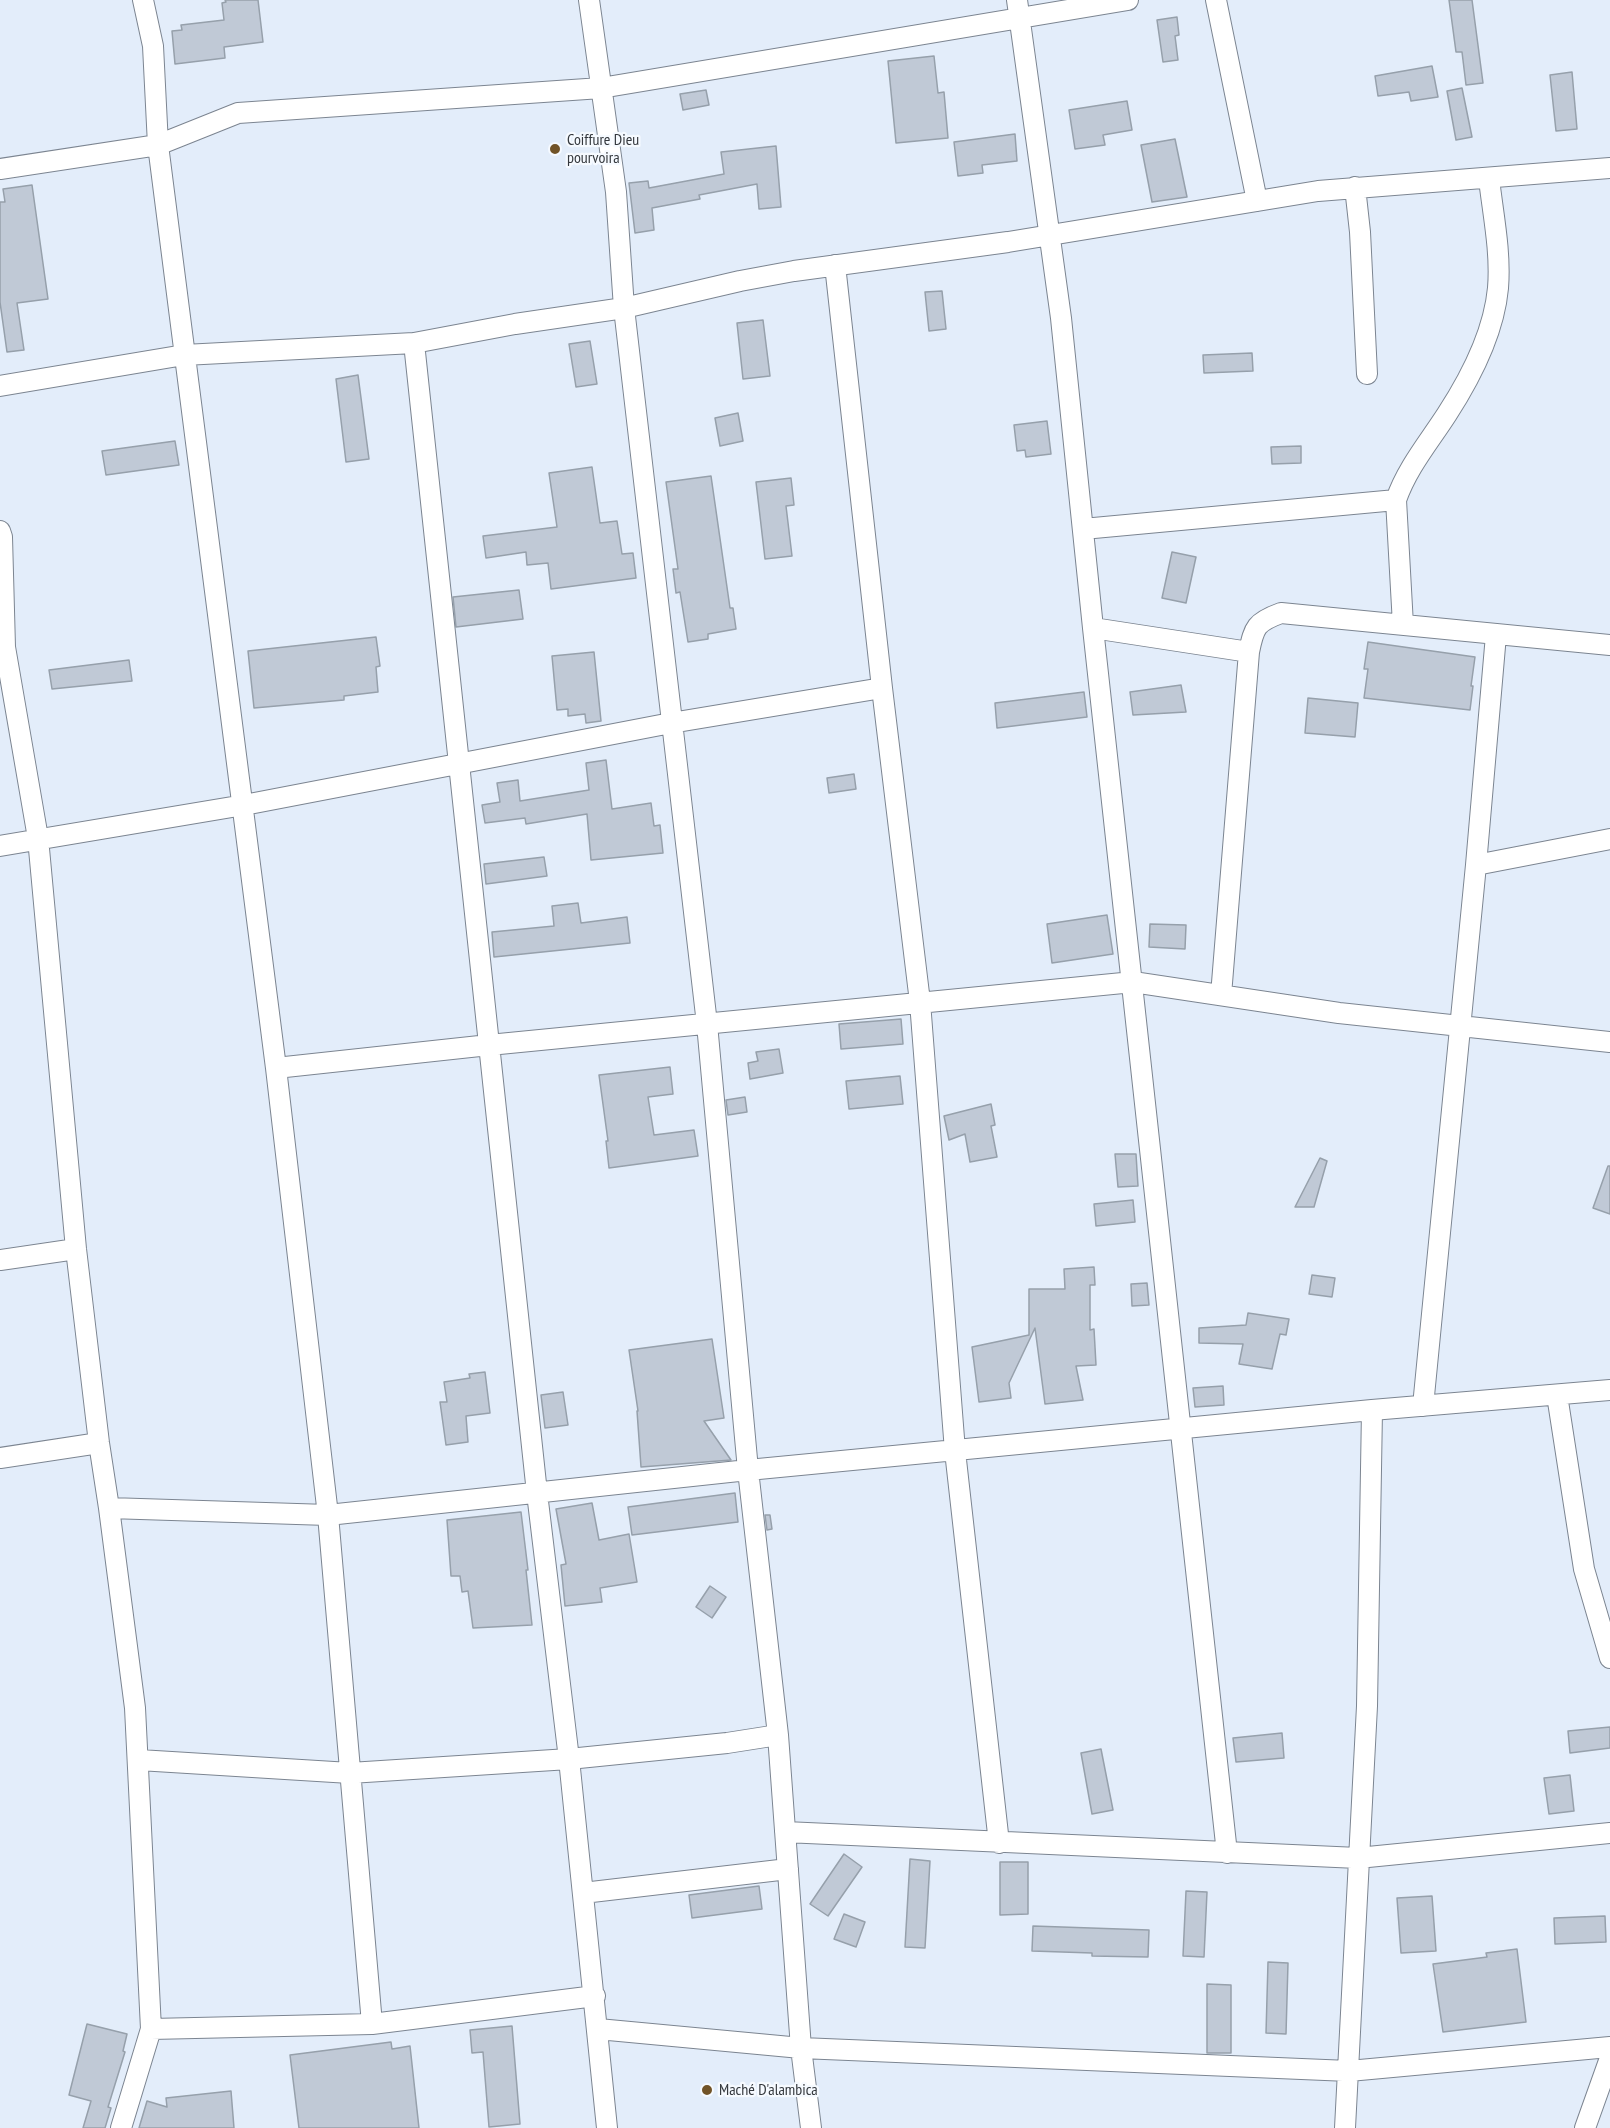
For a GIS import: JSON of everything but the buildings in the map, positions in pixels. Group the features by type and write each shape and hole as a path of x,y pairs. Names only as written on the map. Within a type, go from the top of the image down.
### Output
{"street":[{"path":"143,0 153,46 158,145 244,805 328,1515 372,2024"},
{"path":"589,0 616,192 624,308 707,1024 748,1470 778,1735 801,2048 811,2128"},
{"path":"0,169 158,145 238,113 601,88 1018,9 1128,0"},
{"path":"1216,0 1257,201"},
{"path":"1018,9 1061,318 1179,1429 1227,1853"},
{"path":"0,386 184,355 414,343 515,324 624,308 740,281 835,264 1049,236 1355,187 1610,168"},
{"path":"1403,625 1396,500 1401,484 1473,367 1482,349 1493,316 1498,287 1498,254 1489,178"},
{"path":"1355,187 1360,232 1367,374"},
{"path":"835,264 882,688 920,1002 956,1450 999,1843"},
{"path":"414,343 537,1493 595,1996 607,2128"},
{"path":"1083,529 1396,500"},
{"path":"0,531 5,647 38,838 76,1250 99,1443 135,1708 139,1760 151,2029 121,2128"},
{"path":"1221,996 1249,652 1252,634 1263,620 1281,613 1610,645"},
{"path":"1093,628 1249,652"},
{"path":"1423,1406 1497,635"},
{"path":"0,846 244,805 671,723 882,688"},
{"path":"1476,865 1610,839"},
{"path":"276,1068 1133,982 1339,1013 1610,1042"},
{"path":"0,1260 76,1250"},
{"path":"109,1508 328,1515 748,1470 1372,1410 1610,1390"},
{"path":"1557,1395 1584,1569 1610,1658"},
{"path":"1345,2128 1367,1706 1372,1410"},
{"path":"0,1458 99,1443"},
{"path":"139,1760 350,1773 569,1759 728,1743 778,1735"},
{"path":"785,1832 1358,1858 1610,1833"},
{"path":"583,1893 788,1869"},
{"path":"151,2029 372,2024 595,1996"},
{"path":"598,2029 801,2048 1349,2071 1610,2047"},
{"path":"1585,2128 1610,2058"}],"place":[{"name":"Coiffure Dieu pourvoira","path":"555,149"},
{"name":"Maché D'alambica","path":"707,2090"}]}
